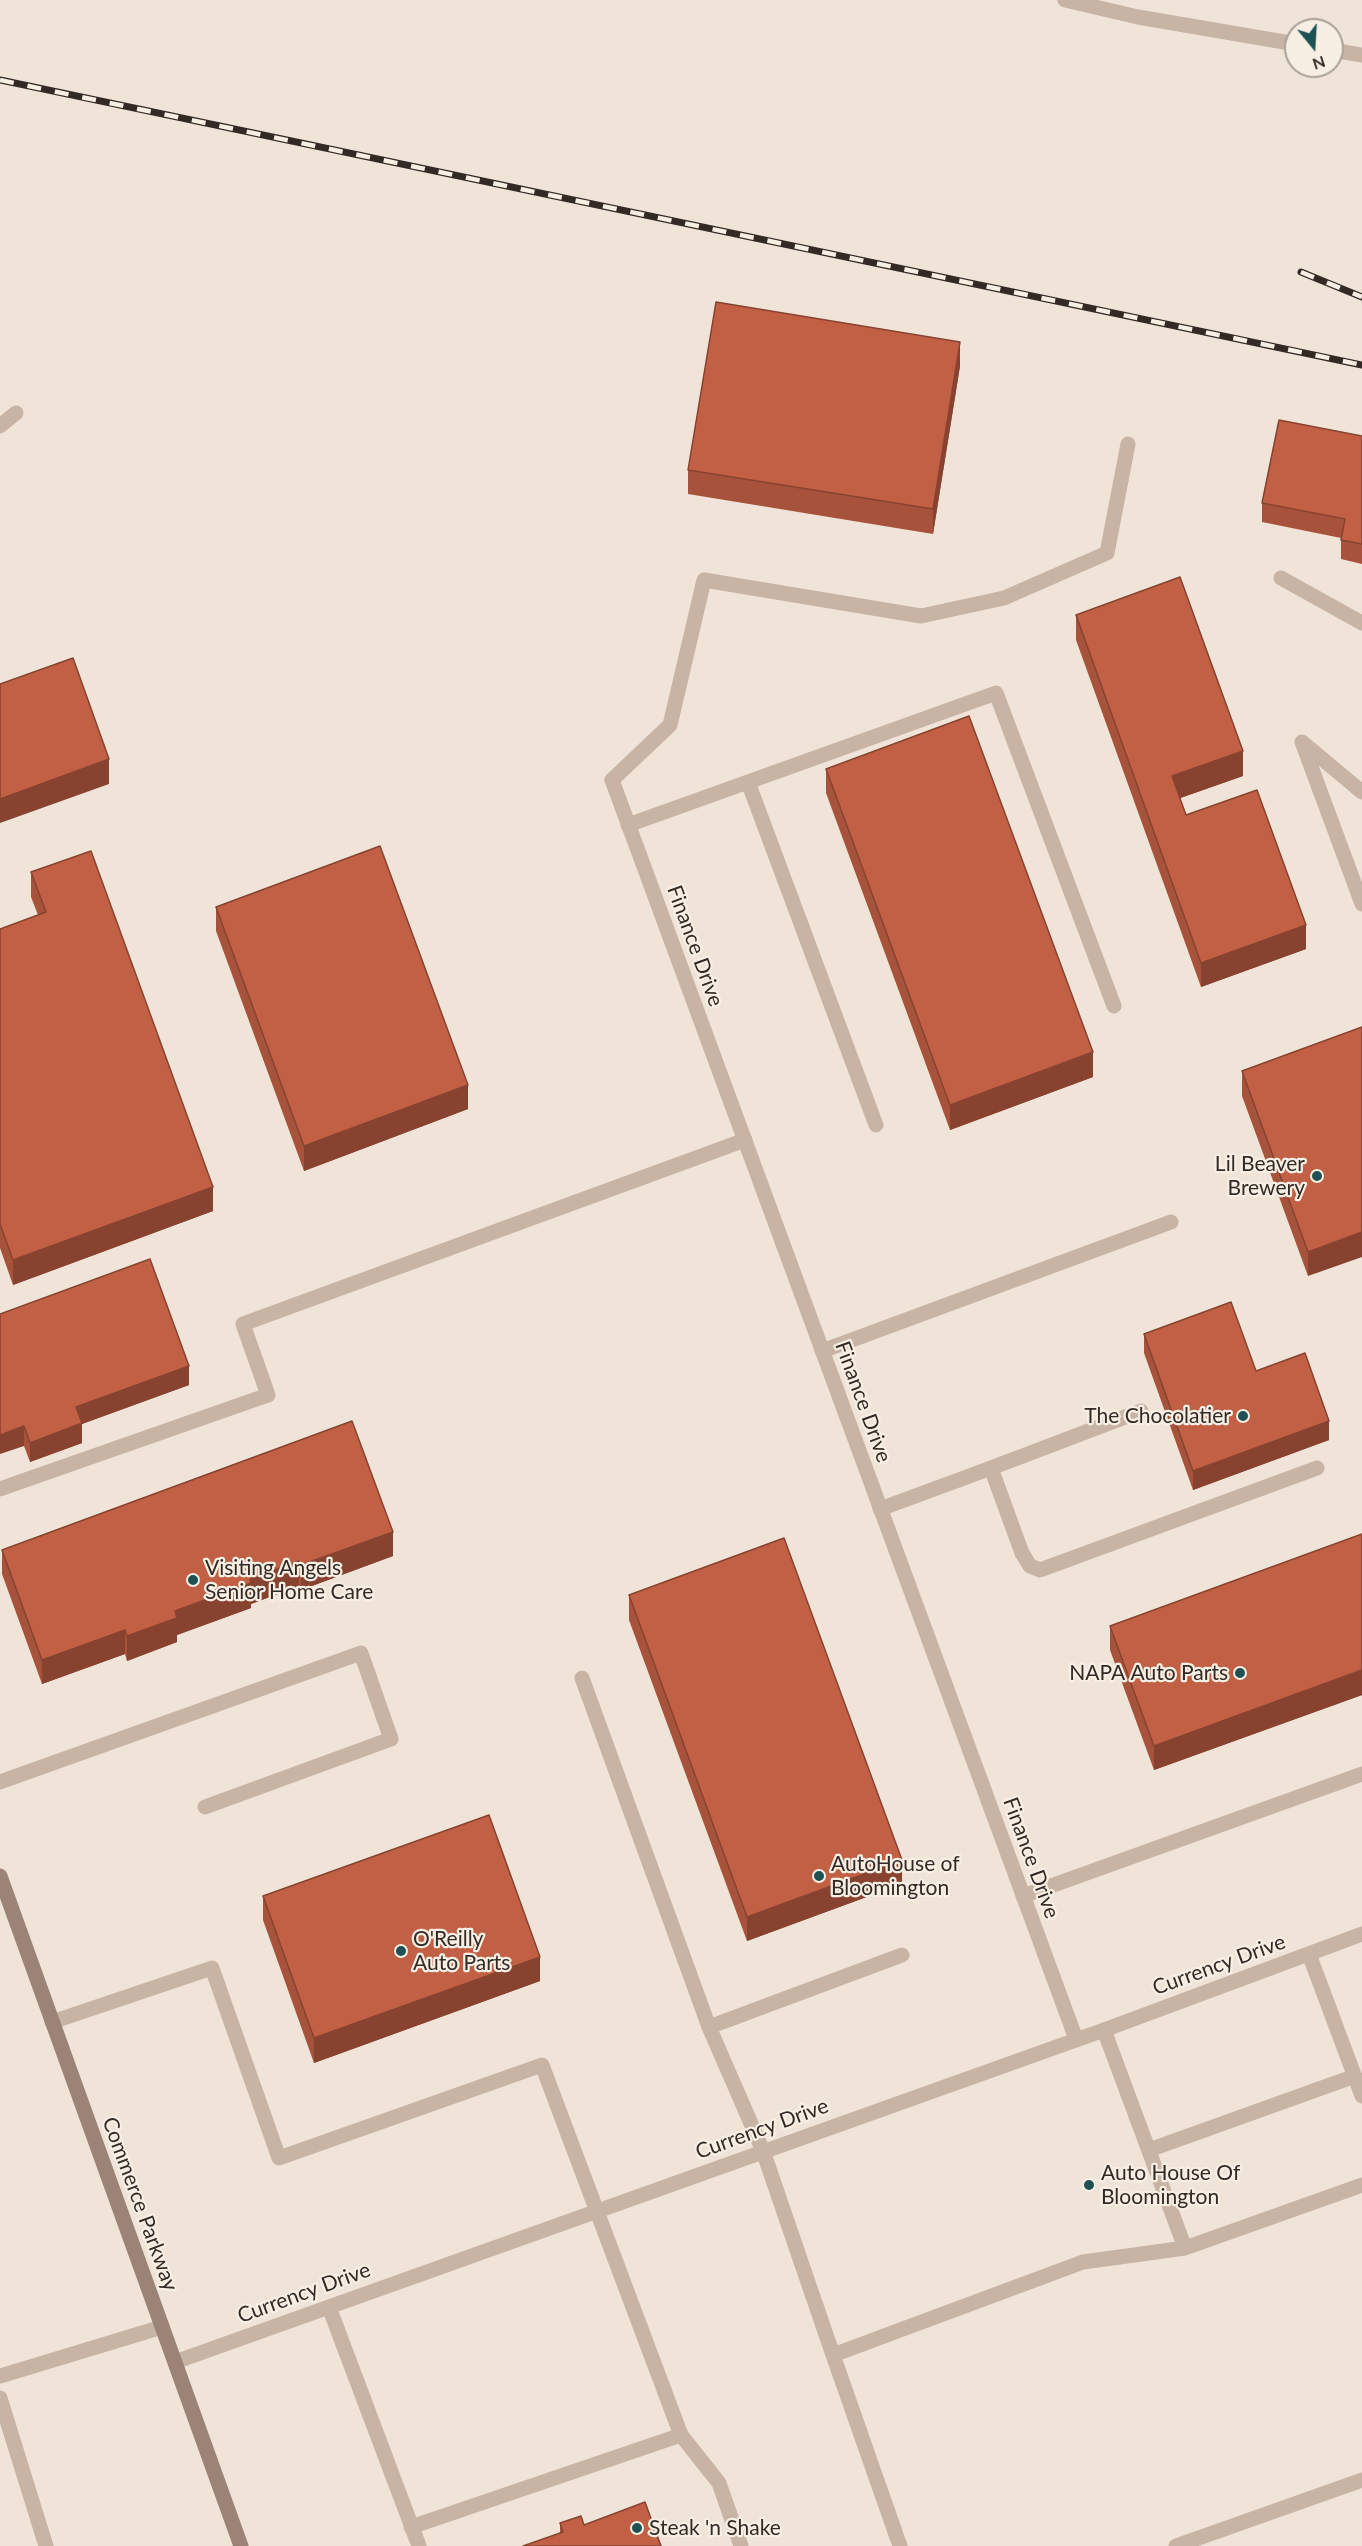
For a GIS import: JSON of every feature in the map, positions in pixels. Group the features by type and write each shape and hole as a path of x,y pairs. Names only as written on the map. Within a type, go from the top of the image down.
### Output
{"street":[{"path":"1065,0 1138,17 1284,42"},
{"path":"1344,52 1362,55"},
{"path":"0,426 16,413"},
{"name":"Finance Drive","path":"1076,2039 612,780 669,725 704,580 921,616 1004,598 1107,553 1128,444"},
{"path":"1281,578 1362,623"},
{"path":"628,825 996,693 1114,1006"},
{"path":"1362,792 1302,742 1362,903"},
{"path":"748,782 876,1125"},
{"path":"0,1489 268,1395 243,1323 745,1140"},
{"path":"822,1351 1172,1222"},
{"path":"880,1509 1141,1411"},
{"path":"991,1468 1022,1553 1029,1566 1040,1570 1317,1468"},
{"path":"0,1782 360,1653 392,1738 205,1807"},
{"path":"582,1678 709,2027 762,2151 900,2546"},
{"path":"1023,1896 1362,1774"},
{"name":"Commerce Parkway","path":"0,1876 5,1903 52,2022 241,2546"},
{"name":"Currency Drive","path":"175,2362 1104,2030 1362,1934"},
{"path":"1309,1954 1362,2096"},
{"path":"709,2027 902,1955"},
{"path":"52,2022 212,1968 279,2158 542,2065 681,2435 719,2483 741,2546"},
{"path":"1104,2030 1185,2248"},
{"path":"1149,2150 1354,2076"},
{"path":"834,2355 1083,2262 1185,2248 1362,2185"},
{"path":"329,2307 419,2546"},
{"path":"0,2376 162,2327"},
{"path":"0,2398 46,2546"},
{"path":"411,2527 681,2435"},
{"path":"1176,2546 1362,2480"}],"building":[{"path":"716,302 960,342 933,509 688,470"},
{"path":"1279,420 1362,436 1362,544 1341,540 1345,519 1262,503"},
{"path":"1180,577 1243,751 1172,776 1186,815 1257,790 1306,925 1201,963 1076,615"},
{"path":"73,658 109,759 0,799 0,684"},
{"path":"969,716 1093,1052 950,1105 826,769"},
{"path":"380,846 468,1085 304,1146 216,907"},
{"path":"91,851 213,1187 13,1260 0,1224 0,929 46,912 31,872"},
{"name":"Lil Beaver Brewery","path":"1362,1027 1362,1232 1308,1252 1242,1071"},
{"path":"150,1259 189,1366 76,1407 82,1423 30,1443 24,1426 0,1435 0,1314"},
{"name":"The Chocolatier","path":"1231,1302 1256,1371 1305,1353 1329,1421 1193,1471 1144,1334"},
{"path":"352,1421 393,1532 301,1565 299,1561 250,1579 251,1583 175,1611 177,1618 127,1636 125,1630 42,1660 2,1550"},
{"name":"NAPA Auto Parts","path":"1362,1534 1362,1670 1154,1746 1110,1626"},
{"path":"784,1538 902,1860 747,1917 629,1595"},
{"name":"O'Reilly Auto Parts","path":"489,1815 540,1957 314,2038 263,1896"},
{"path":"645,2502 661,2546 523,2546 563,2532 560,2523 581,2516 584,2525"}],"railway":[{"path":"0,80 1362,365"},
{"path":"1301,272 1362,297"}],"place":[{"name":"Lil Beaver Brewery","path":"1317,1176"},
{"name":"The Chocolatier","path":"1243,1416"},
{"name":"Visiting Angels Senior Home Care","path":"193,1580"},
{"name":"NAPA Auto Parts","path":"1240,1673"},
{"name":"AutoHouse of Bloomington","path":"819,1876"},
{"name":"O'Reilly Auto Parts","path":"401,1951"},
{"name":"Auto House Of Bloomington","path":"1089,2185"},
{"name":"Steak 'n Shake","path":"637,2528"}]}
